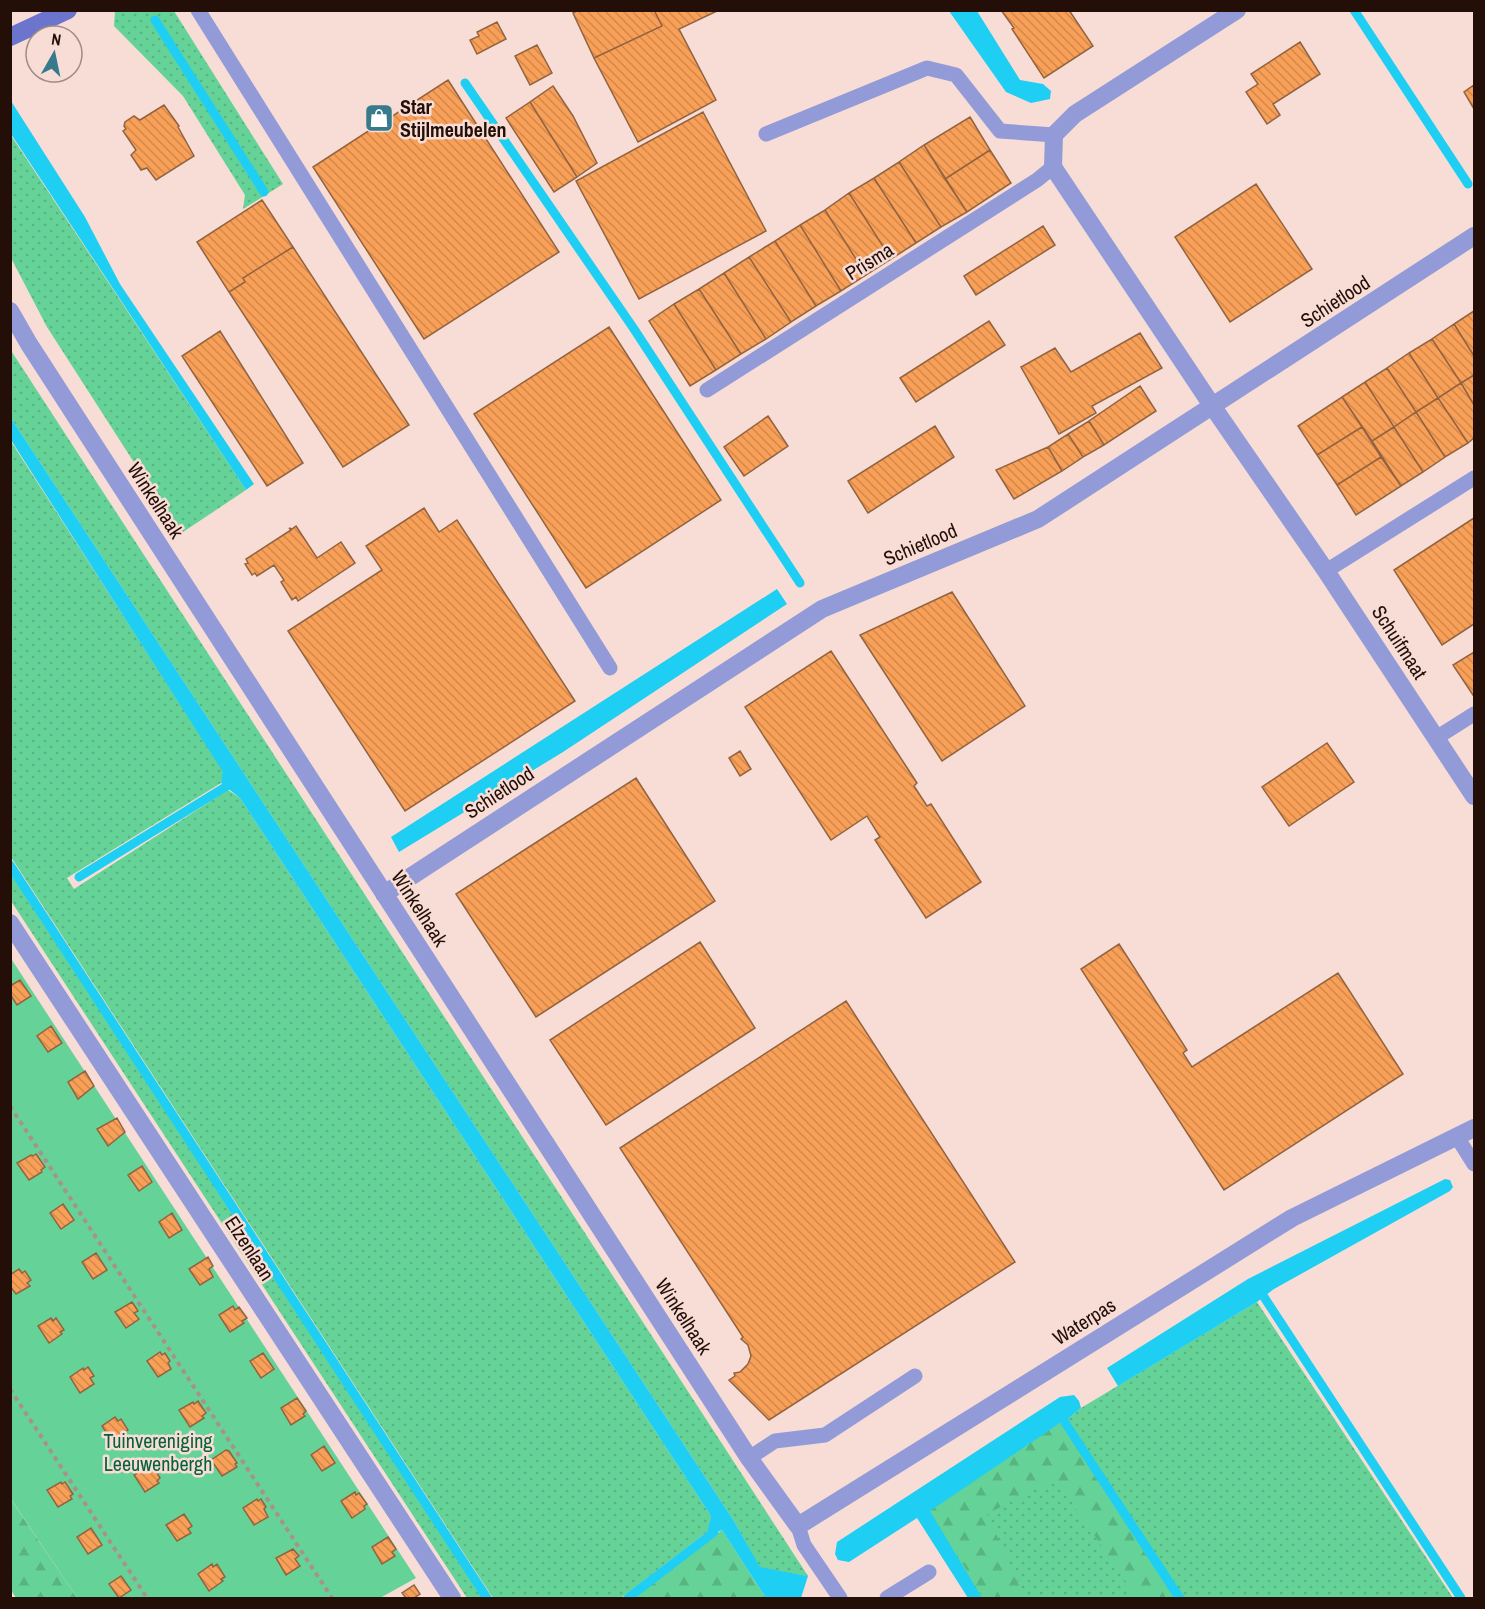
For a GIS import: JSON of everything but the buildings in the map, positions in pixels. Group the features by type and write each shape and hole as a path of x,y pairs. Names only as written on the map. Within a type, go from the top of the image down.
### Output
{"street":[{"path":"10,37 68,10"},
{"path":"1213,407 1053,166 1054,135 1075,114 1238,10"},
{"name":"Schietlood","path":"384,894 822,609 1038,519 1474,236"},
{"name":"Winkelhaak","path":"10,310 29,344 749,1458 798,1526"},
{"name":"Schuifmaat","path":"1213,407 1326,571 1474,796"},
{"name":"Elzenlaan","path":"14,935 452,1599"},
{"name":"Waterpas","path":"798,1526 1292,1218 1474,1128"}],"lane":[{"path":"198,10 610,668"},
{"path":"766,134 927,68 956,75 1000,131 1054,135"},
{"name":"Prisma","path":"707,390 1037,180 1053,166"},
{"path":"1326,571 1474,478"},
{"path":"1436,738 1474,714"},
{"path":"1457,1137 1474,1164"},
{"path":"749,1458 775,1441 825,1435 915,1376"},
{"path":"798,1526 804,1545 840,1599"},
{"path":"887,1599 929,1572"}],"path":[{"path":"10,1106 332,1599"},
{"path":"10,1389 147,1599"}],"green space":[{"path":"115,11 174,11 283,184 243,209 245,195 183,96 114,26"},
{"path":"10,134 246,490 180,534 47,327 11,258"},
{"path":"10,349 808,1576 760,1568 734,1521 11,418"},
{"path":"10,440 224,772 221,783 67,878 74,889 228,790 240,798 711,1516 708,1531 621,1598 493,1598 11,857"},
{"path":"11,874 483,1598 467,1598 11,901"},
{"name":"Tuinvereniging Leeuwenbergh","path":"10,957 416,1578 380,1598 77,1598 11,1499"},
{"path":"1257,1302 1453,1598 972,1598 910,1501 1068,1419 1081,1408"},
{"path":"1060,1423 1174,1598 1135,1598 1056,1479 987,1514 1025,1598 984,1598 930,1511"},
{"path":"10,1498 77,1598 16,1598 11,1590"},
{"path":"722,1530 766,1598 634,1598"}],"water":[{"path":"949,11 977,11 1020,80 1043,84 1051,91 1050,99 1031,103 1006,92"},
{"path":"11,101 85,217 120,284 254,484 246,490 11,134"},
{"path":"11,418 734,1521 760,1567 808,1576 801,1598 766,1598 722,1530 706,1537 711,1516 240,798 221,783 223,772 11,440"},
{"path":"777,589 787,604 563,752 399,852 391,837"},
{"path":"1445,1179 1450,1180 1453,1187 1450,1191 1274,1289 1257,1302 1118,1386 1107,1368 1248,1279"},
{"path":"1074,1395 1081,1408 1068,1419 1185,1598 1174,1598 1060,1423 930,1511 982,1598 968,1598 917,1518 849,1562 838,1560 835,1554 837,1542 1060,1397"}],"waterway":[{"path":"1354,10 1468,184"},
{"path":"155,20 264,192"},
{"path":"465,83 634,329 800,583"},
{"path":"79,877 235,781"},
{"path":"10,865 487,1598"},
{"path":"1264,1297 1461,1598"},
{"path":"628,1598 714,1532"}],"place":[{"name":"Star Stijlmeubelen","path":"379,118"}]}
